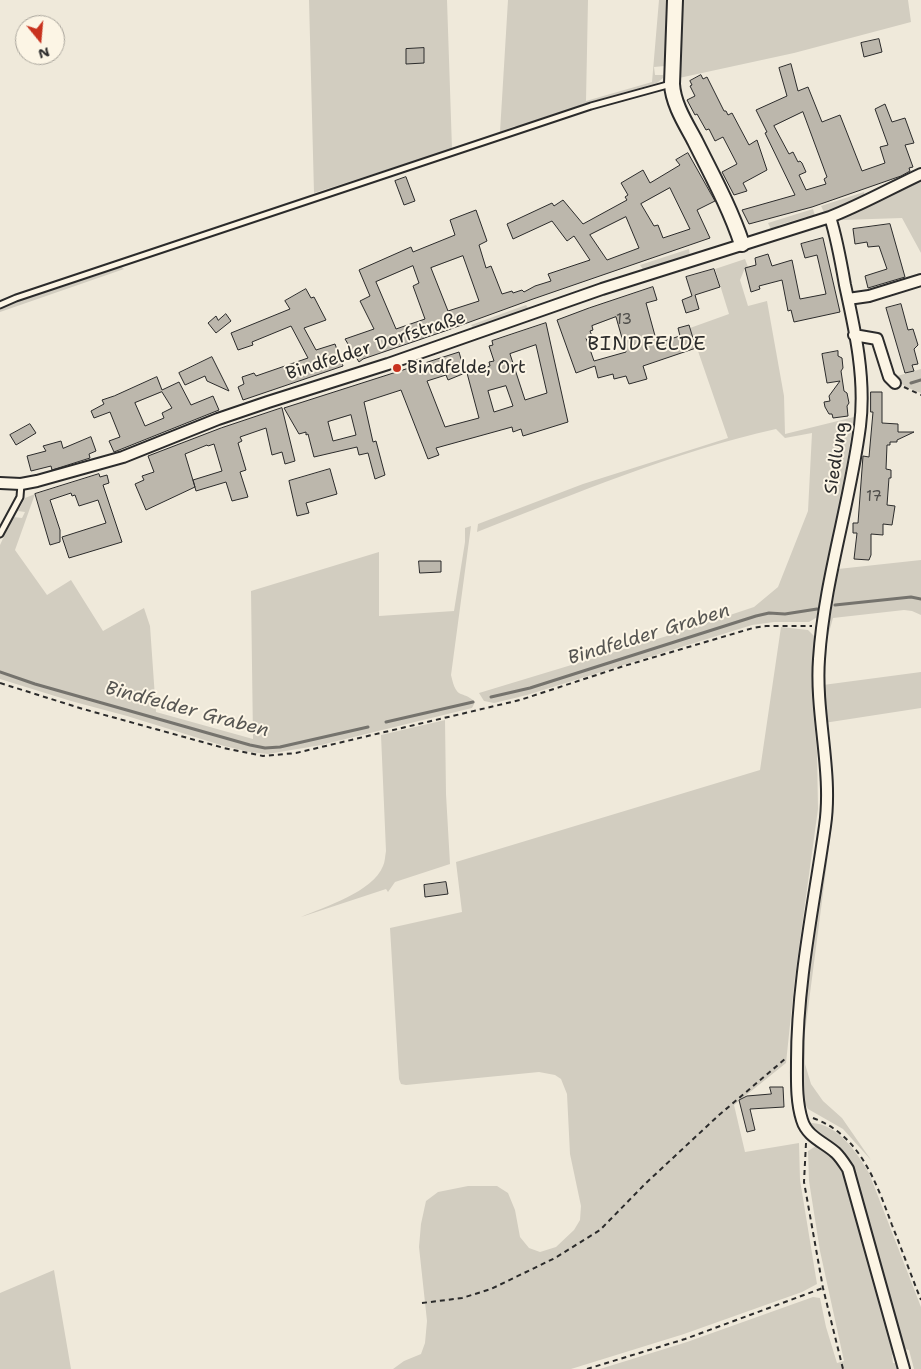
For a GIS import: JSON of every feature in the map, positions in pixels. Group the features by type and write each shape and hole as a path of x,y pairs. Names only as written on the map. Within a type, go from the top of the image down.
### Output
{"street":[{"path":"675,0 672,86 686,123 734,218 742,244"},
{"name":"Bindfelder Dorfstraße","path":"0,483 21,484 56,477 123,457 218,419 268,402 388,364 602,289 830,217 921,174"},
{"name":"Siedlung","path":"801,1116 797,1075 797,1028 802,981 826,822 827,788 818,697 818,662 822,624 844,518 860,425 862,398 848,299 835,232 830,217"},
{"path":"848,299 869,296 921,280"},
{"path":"854,334 877,339 889,377 895,383"},
{"path":"801,1116 803,1124 812,1135 836,1153 848,1169 903,1365"}],"lane":[{"path":"0,305 591,106 672,86"},
{"path":"0,534 20,497 21,484"}],"path":[{"path":"895,383 921,395"},
{"path":"0,683 83,709 224,748 250,754 279,755 296,753 520,700 624,666 753,628 822,624"},
{"path":"422,1303 462,1298 491,1290 555,1258 600,1230 646,1183 712,1122 797,1050"},
{"path":"801,1116 819,1120 837,1130 856,1149 869,1168 921,1300"},
{"path":"812,1135 806,1142 804,1182 823,1288 843,1369"},
{"path":"587,1369 685,1339 823,1288"}],"shaded area":[{"path":"309,0 447,0 452,149 314,193"},
{"path":"508,0 588,0 586,101 652,82 659,0 666,0 665,66 654,67 655,75 663,75 663,78 657,83 587,103 500,132"},
{"path":"680,0 908,0 911,22 794,53 679,78"},
{"path":"921,182 921,253 902,218 842,220 842,218 896,191"},
{"path":"864,192 865,197 825,214 821,206"},
{"path":"813,209 815,216 810,219 806,217 779,225 777,229 772,231 768,223"},
{"path":"689,249 690,256 644,271 640,265"},
{"path":"745,259 748,267 745,268 740,280 748,306 767,301 784,396 785,434 854,417 842,495 819,616 809,622 774,622 752,625 527,695 494,703 484,701 479,693 667,636 754,607 778,587 808,511 812,433 785,438 776,429 700,449 625,475 477,532 478,524 583,484 728,438 690,328 729,314 715,269"},
{"path":"120,266 124,269 0,312 0,309 17,301"},
{"path":"526,305 528,308 526,311 475,330 471,325"},
{"path":"921,369 921,393 906,387 894,377"},
{"path":"35,494 15,550 47,595 71,580 103,631 144,608 150,626 156,712 253,739 251,591 379,552 379,616 454,611 465,542 465,528 471,526 451,675 455,689 475,702 472,708 321,745 268,754 224,746 0,679 0,545 13,517 22,518 25,512 18,511 25,498"},
{"path":"921,560 921,615 904,610 833,618 826,643 838,569"},
{"path":"781,627 808,630 816,638 812,699 817,752 818,809 795,977 786,1063 734,1105 745,1152 799,1143 800,1180 817,1284 802,1292 684,1334 571,1369 393,1369 404,1361 421,1354 425,1343 427,1321 419,1247 426,1201 438,1192 468,1186 497,1186 508,1193 515,1210 520,1237 529,1248 540,1252 556,1247 574,1230 580,1220 581,1206 570,1154 567,1094 561,1079 555,1075 539,1072 401,1084 399,1079 390,928 462,912 456,862 760,770"},
{"path":"921,672 921,708 824,723 823,685"},
{"path":"445,720 446,794 450,864 395,882 388,892 386,889 301,917 359,891 378,875 383,866 386,851 381,735"},
{"path":"832,811 832,824 805,1032 805,1064 811,1084 823,1101 842,1118 871,1160 843,1129 808,1109 803,1101 802,1029 830,812"},
{"path":"811,1123 830,1128 838,1134 853,1149 869,1173 921,1307 921,1369 914,1369 909,1350 904,1349 851,1164 844,1151 821,1137 810,1125"},
{"path":"816,1146 832,1152 844,1169 894,1354 892,1355 893,1363 896,1363 898,1369 600,1369 687,1342 813,1297 820,1298 826,1327 837,1363 844,1361 820,1251 809,1181 808,1151"},
{"path":"54,1270 71,1369 0,1369 0,1293"}],"building":[{"path":"879,39 882,52 864,57 861,43"},
{"path":"424,48 424,63 406,64 406,49"},
{"path":"791,64 798,91 808,87 822,122 840,115 862,171 885,163 880,147 888,145 875,109 885,104 892,122 905,118 914,143 905,145 913,167 909,168 910,171 901,176 812,207 749,224 742,210 795,195 756,110 787,96 779,68","holes":["803,112 827,177 824,179 826,184 806,190 799,175 806,172 802,163 798,162 793,152 789,154 774,126"]},
{"path":"701,75 703,79 707,77 724,111 728,115 732,113 749,145 757,140 767,170 743,183 747,191 734,195 722,172 737,164 723,137 715,141 709,129 706,130 697,114 695,115 687,100 695,96 690,86 692,85 690,81"},
{"path":"688,153 715,201 697,210 710,238 359,362 345,339 374,329 360,301 370,296 359,270 411,247 413,252 455,235 450,220 476,210 487,241 479,245 486,268 491,266 502,294 522,290 524,292 551,281 548,274 590,260 574,236 567,241 552,221 513,239 507,224 552,203 554,206 563,200 583,224 627,200 625,197 628,195 621,183 643,170 650,183 680,165 676,160","holes":["670,188 690,229 663,238 658,225 654,226 641,204","626,217 639,248 607,260 590,235","463,256 479,301 448,311 431,268","413,266 419,283 413,286 425,319 396,329 376,282"]},
{"path":"406,177 415,201 404,205 395,181"},
{"path":"890,224 905,277 868,288 865,276 887,269 879,246 868,247 867,242 855,244 853,229"},
{"path":"823,238 840,312 794,322 791,310 788,311 782,280 759,286 760,289 751,292 745,268 756,265 755,258 768,254 772,266 792,260 800,299 826,294 817,255 805,258 801,244"},
{"path":"714,269 720,287 695,295 699,309 686,313 682,300 692,296 686,277"},
{"path":"653,287 657,300 646,303 657,343 680,336 678,328 689,325 696,348 643,366 647,379 629,384 626,376 614,379 613,374 598,378 595,366 576,373 557,320","holes":["616,317 626,352 594,361 586,338 592,336 590,331 593,330 592,326"]},
{"path":"306,289 311,298 314,297 326,320 304,328 316,350 335,344 343,366 243,400 238,387 244,384 242,377 254,373 256,376 308,358 291,326 252,342 253,345 238,350 231,333 290,309 285,301"},
{"path":"901,304 908,330 913,329 918,345 914,349 918,364 912,365 914,371 905,373 886,308"},
{"path":"226,314 231,321 216,333 208,323 216,316 218,320"},
{"path":"546,323 568,422 523,436 521,429 513,432 512,427 436,448 439,455 428,459 401,390 364,402 373,442 376,441 385,475 375,479 368,453 359,455 357,447 314,457 308,434 306,435 306,432 299,434 284,408 459,352 465,373 448,380 446,375 427,381 445,427 479,418 467,373 490,366 489,362 494,361 489,346 493,345 492,341","holes":["536,345 547,393 525,400 510,354","506,386 513,406 494,412 488,391","351,415 356,435 333,441 328,422"]},
{"path":"838,351 838,356 842,358 843,368 841,371 844,391 847,393 849,403 847,406 848,416 833,418 832,414 829,414 825,407 824,402 830,401 829,396 840,381 827,383 822,354"},
{"path":"212,357 229,391 207,381 205,376 185,385 179,373"},
{"path":"157,377 162,390 179,382 191,405 213,396 219,410 114,452 109,441 120,437 110,412 94,418 91,411 104,404 102,400","holes":["162,392 172,408 162,413 164,418 145,426 135,403"]},
{"path":"871,392 882,392 882,423 898,424 898,432 914,432 897,440 897,442 890,442 890,445 887,445 886,469 891,470 891,478 889,478 887,505 895,506 892,525 883,524 883,535 871,534 871,555 869,560 854,559 857,533 853,533 853,523 858,523 863,456 869,457 873,412 871,412"},
{"path":"282,408 295,461 285,464 282,452 272,455 266,428 240,437 242,441 238,443 246,470 240,472 248,497 232,501 226,482 196,491 195,487 146,510 135,484 144,480 142,476 154,472 148,456 221,428","holes":["214,444 222,471 193,480 194,484 185,454"]},
{"path":"30,424 36,433 16,445 10,435"},
{"path":"91,437 96,451 89,454 90,458 52,470 51,466 31,471 27,456 46,451 43,446 61,441 63,448"},
{"path":"330,469 337,494 306,503 309,513 297,516 289,481"},
{"path":"99,474 100,477 107,475 109,483 103,485 122,542 69,558 62,537 106,523 98,500 79,506 75,495 72,496 71,493 50,500 60,530 60,542 50,545 35,494"},
{"path":"419,561 441,561 441,572 420,573"},
{"path":"446,882 448,894 425,897 424,885"},
{"path":"770,1087 783,1087 784,1107 750,1109 755,1130 747,1132 739,1100 747,1096 771,1094"}],"waterway":[{"path":"911,383 921,380"},
{"name":"Bindfelder Graben","path":"835,605 911,597 921,599"},
{"name":"Bindfelder Graben","path":"491,697 530,688 756,616 817,609"},
{"name":"Bindfelder Graben","path":"0,672 35,684 265,748 280,747 368,727"},
{"name":"Bindfelder Graben","path":"386,722 473,702"}],"place":[{"name":"Bindfelde, Ort","path":"397,368"}],"district":[{"name":"BINDFELDE","path":"647,345"}]}
